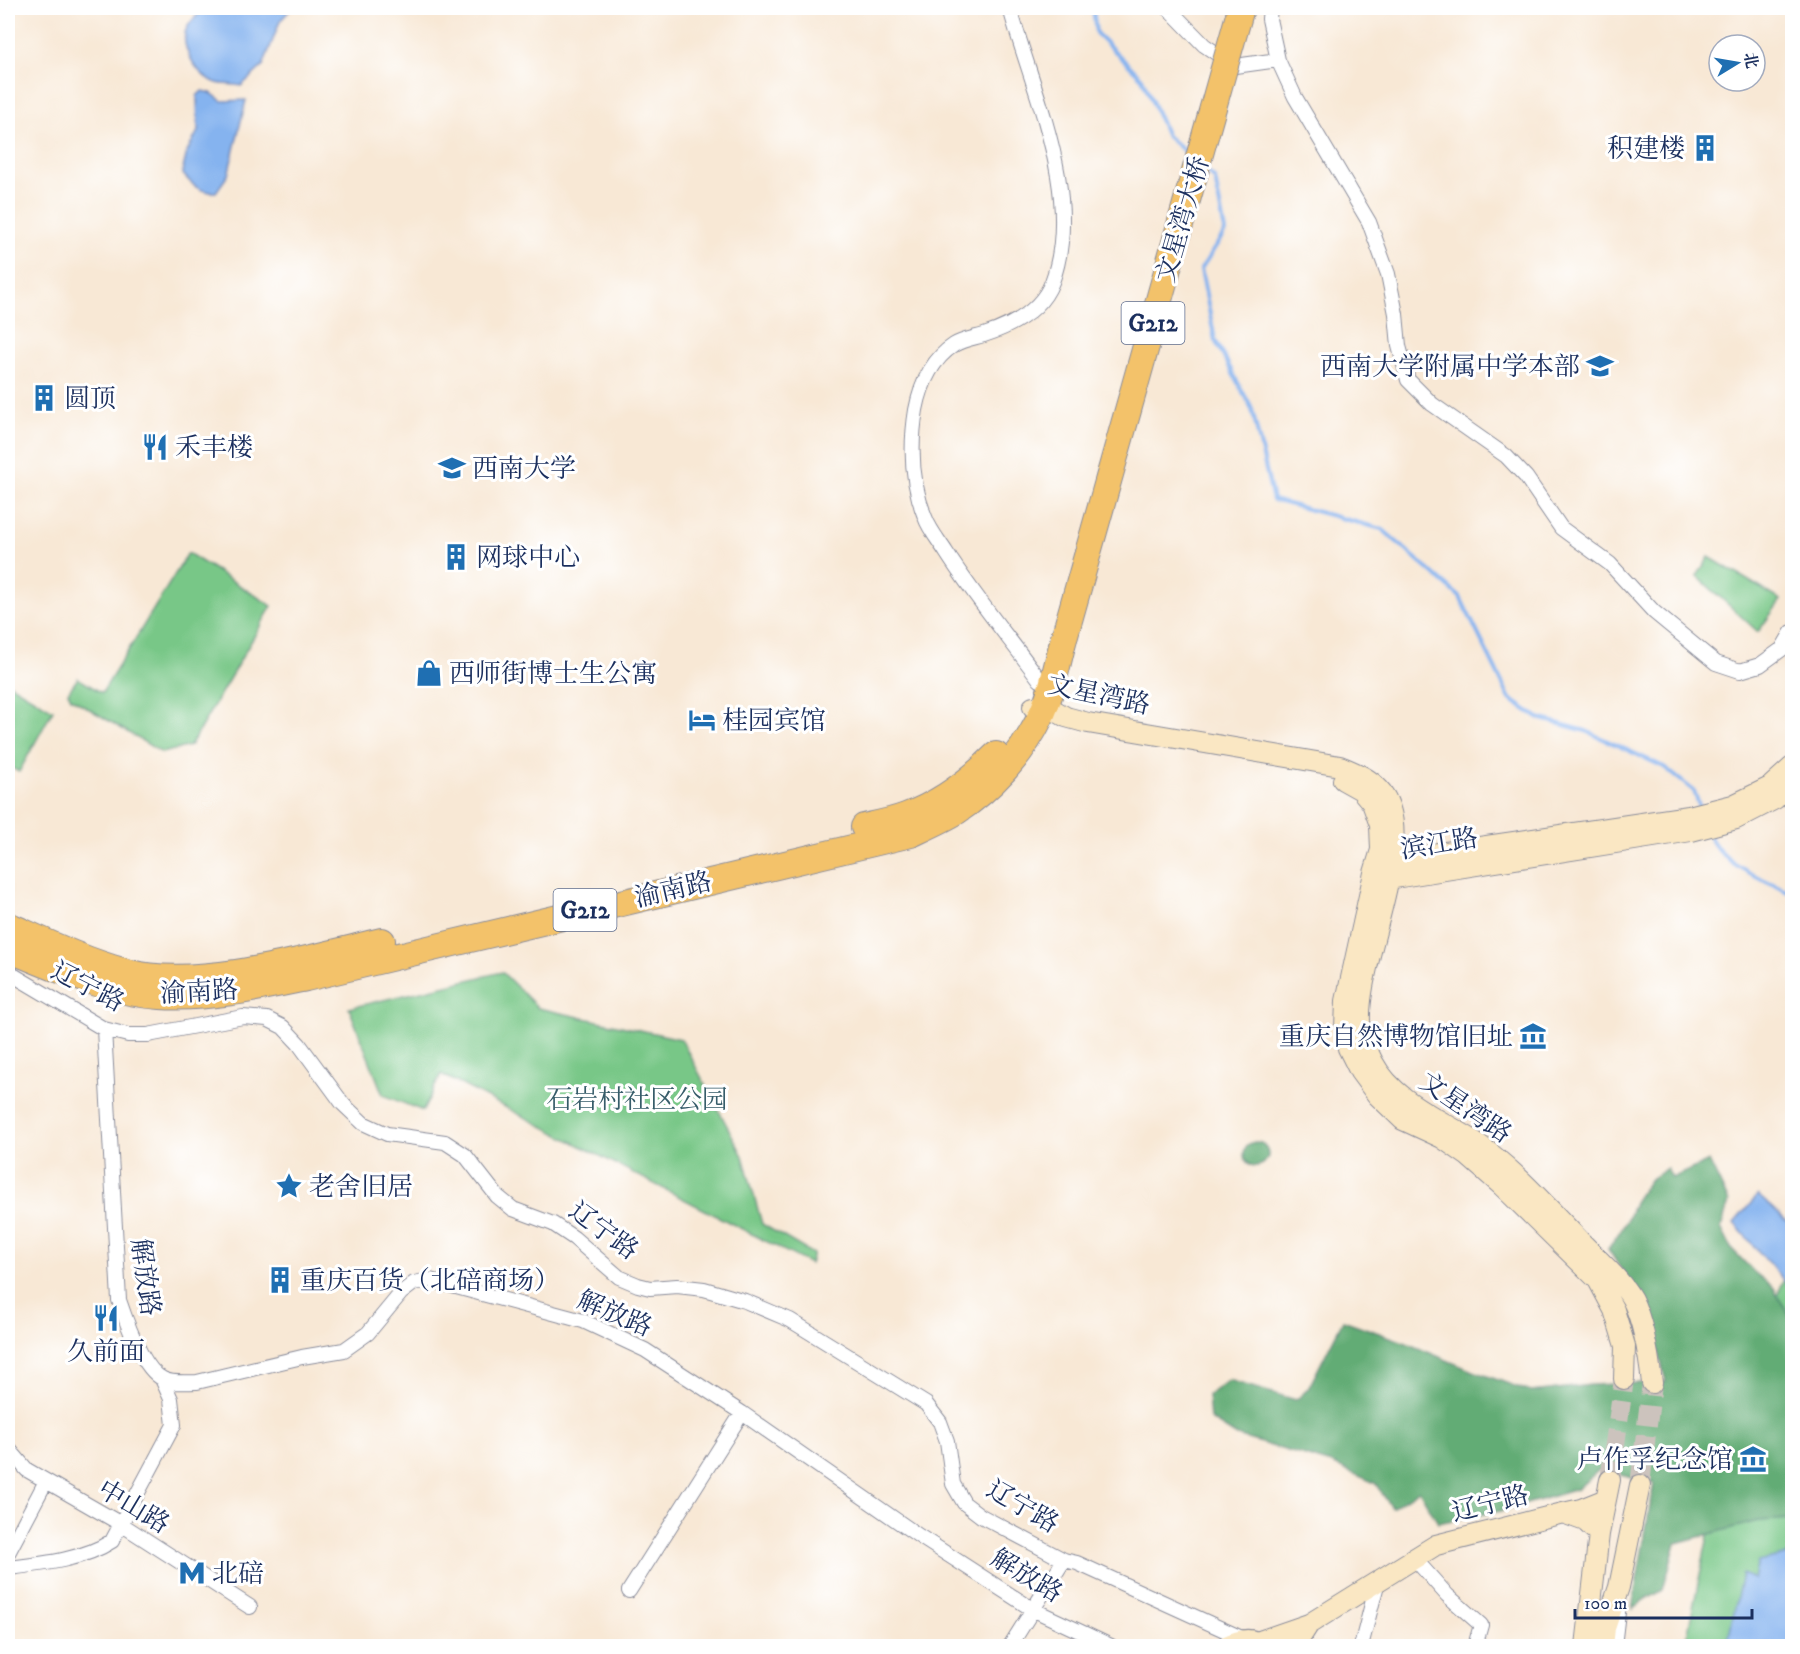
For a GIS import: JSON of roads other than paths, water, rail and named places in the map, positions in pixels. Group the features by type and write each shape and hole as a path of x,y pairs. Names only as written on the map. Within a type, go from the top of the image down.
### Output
{"highway":[{"name":"文星湾大桥","path":"1059,637 1228,8"},
{"name":"文星湾大桥","path":"1059,637 1241,8"},
{"name":"渝南路","path":"8,949 121,990 160,996 216,994 306,978 911,834 956,811 982,792 1008,765 1029,738 1059,637"},
{"name":"渝南路","path":"8,925 80,957 127,972 161,977 222,974 303,959 631,884 908,816 947,795 973,777 994,757 1039,702"}],"main road":[{"name":"文星湾路","path":"1039,702 1053,724 1338,778 1361,790 1372,803 1380,825 1384,870 1360,1017 1361,1032 1374,1064 1386,1082 1408,1101 1473,1141 1512,1172 1609,1271 1631,1299 1648,1351 1652,1383"},
{"name":"滨江路","path":"1384,870 1585,839 1689,816 1732,805 1770,787 1792,767"},
{"name":"滨江路","path":"1585,839 1691,831 1736,819 1775,799 1792,783"},
{"name":"文星湾路","path":"1384,870 1346,1001 1345,1028 1348,1048 1360,1072 1377,1095 1403,1120 1442,1138 1468,1156 1494,1178 1598,1280 1614,1310 1625,1346 1624,1379"},
{"path":"1603,1647 1605,1628 1619,1587 1641,1485"},
{"name":"辽宁路","path":"1247,1643 1309,1624 1436,1545 1581,1509 1608,1490 1599,1534"},
{"path":"1563,1513 1585,1521 1599,1534 1586,1647"},
{"name":"辽宁路","path":"1294,1647 1309,1624"}],"street":[{"path":"1010,8 1056,164 1062,224 1058,261 1047,293 1041,303 1029,314 1000,330 956,343 942,353 923,381 912,436 914,477 925,519 1039,702"},
{"path":"1168,8 1204,45 1235,66 1278,60"},
{"path":"1270,8 1269,19 1278,60 1295,97 1368,222 1388,274 1396,314 1399,346 1408,380 1432,404 1506,456 1526,477 1561,528 1610,564 1654,612 1716,663 1740,671 1760,665 1782,649 1792,632"},
{"name":"辽宁路","path":"8,972 104,1029 128,1035 148,1035 243,1017 267,1019 283,1027 299,1044 343,1104 363,1123 387,1134 445,1142 465,1155 496,1196 513,1209 553,1224 574,1238 619,1277 651,1288 677,1286 704,1289 745,1301 790,1320 926,1404 940,1422 947,1441 953,1484 964,1503 981,1516 1064,1560 1077,1563 1247,1643"},
{"name":"解放路","path":"104,1029 119,1300 131,1335 149,1365 162,1378 181,1383 196,1382 302,1357 344,1350 368,1333 401,1293 414,1283 430,1280 583,1321 645,1350 1032,1610 1111,1647"},
{"path":"8,1568 36,1565 98,1550 112,1541 174,1425 171,1399 162,1378"},
{"path":"629,1591 742,1413"},
{"name":"中山路","path":"8,1448 27,1470 121,1524 244,1603"},
{"path":"8,1553 46,1481"},
{"path":"1414,1558 1458,1606 1481,1625 1475,1647"},
{"path":"1010,1647 1064,1560"},
{"path":"1361,1647 1378,1581"},
{"path":"1614,1647 1619,1616 1619,1587"}],"water":[{"path":"205,8 292,8 280,21 263,66 241,86 220,84 204,76 189,56 185,41 186,30"},
{"path":"202,91 211,93 222,101 246,100 228,175 216,192 205,191 197,187 182,173 187,152 198,131 197,96"},
{"path":"1758,1195 1792,1226 1792,1290 1734,1223"},
{"path":"1792,1554 1792,1646 1727,1646 1742,1574 1754,1579 1758,1562"}],"waterway":[{"path":"1093,8 1096,33 1142,78 1167,136 1189,155"},
{"path":"1206,171 1215,179 1225,232 1201,269 1215,340 1252,409 1273,500 1382,529 1460,597 1510,699 1538,718 1586,731 1664,767 1694,791 1700,808"},
{"path":"1708,832 1714,844 1732,862 1792,893"}],"tunnel":[{"path":"1610,1480 1624,1379"},
{"path":"1640,1485 1652,1383"}],"place":[{"name":"积建楼","path":"1705,148"},
{"name":"西南大学附属中学本部","path":"1600,366"},
{"name":"圆顶","path":"44,398"},
{"name":"禾丰楼","path":"155,447"},
{"name":"西南大学","path":"452,468"},
{"name":"网球中心","path":"456,557"},
{"name":"西师街博士生公寓","path":"429,673"},
{"name":"桂园宾馆","path":"702,720"},
{"name":"重庆自然博物馆旧址","path":"1533,1036"},
{"name":"老舍旧居","path":"289,1186"},
{"name":"重庆百货（北碚商场）","path":"280,1280"},
{"name":"久前面","path":"106,1318"},
{"name":"卢作孚纪念馆","path":"1753,1459"},
{"name":"北碚","path":"192,1573"}],"park label":[{"name":"石岩村社区公园","path":"637,1099"}]}
